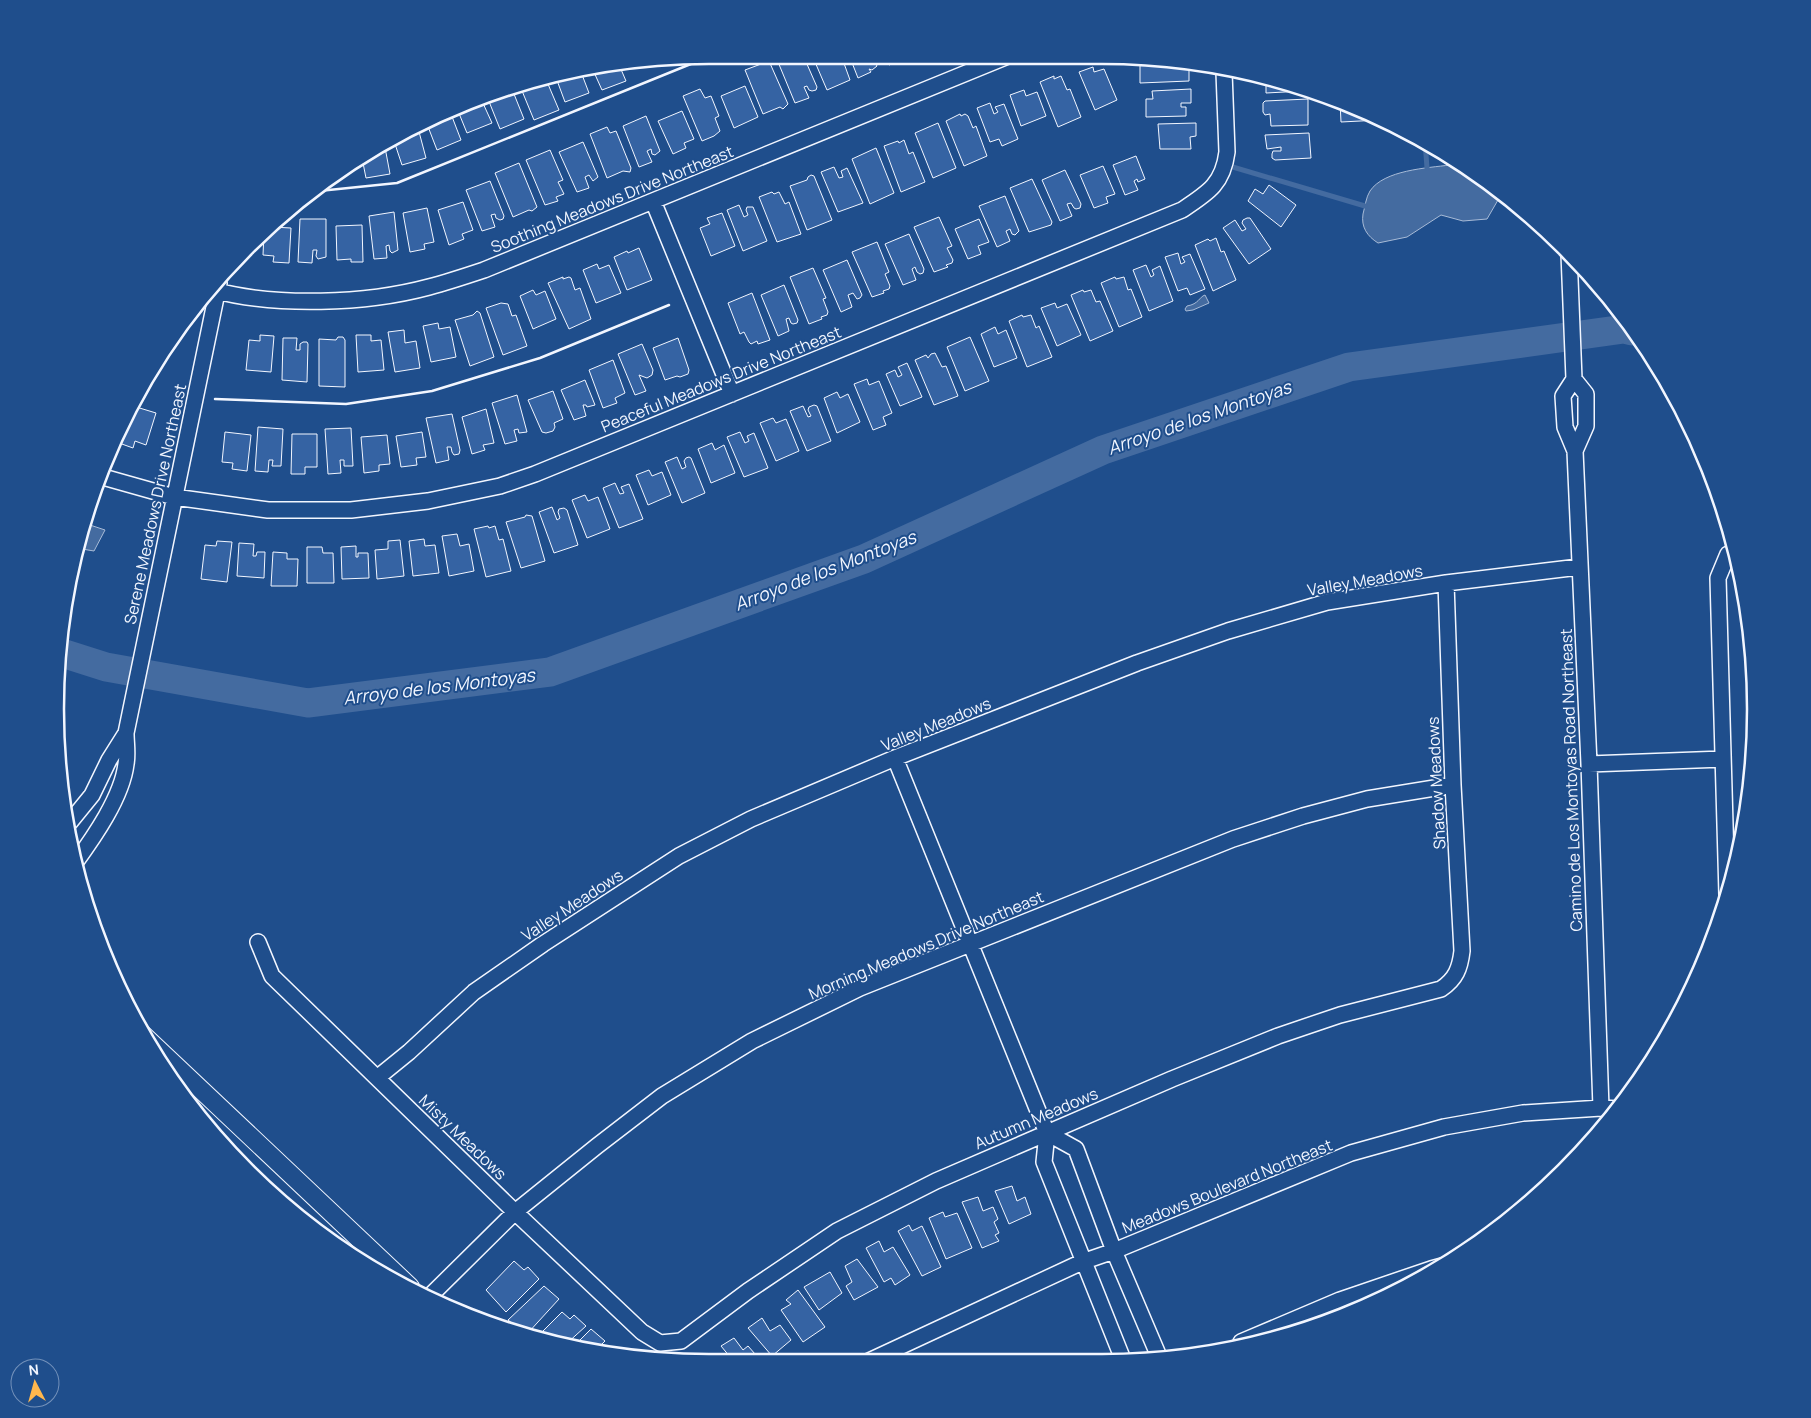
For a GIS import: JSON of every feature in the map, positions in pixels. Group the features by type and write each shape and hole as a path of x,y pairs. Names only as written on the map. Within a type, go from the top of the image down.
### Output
{"street":[{"name":"Soothing Meadows Drive Northeast","path":"220,289 255,298 313,301 372,298 428,288 484,270 988,64"},
{"name":"Peaceful Meadows Drive Northeast","path":"107,478 174,497 268,510 351,510 428,501 500,486 535,474 1182,210 1209,193 1226,164 1224,75"},
{"path":"653,201 732,394"},
{"name":"Camino de Los Montoyas Road Northeast","path":"1569,265 1573,373 1563,396 1565,427 1575,451 1589,764 1601,1108"},
{"name":"Serene Meadows Drive Northeast","path":"81,855 100,828 118,792 126,765 126,733 215,295"},
{"name":"Camino de Los Montoyas Road Northeast","path":"1573,373 1586,394 1586,426 1575,451"},
{"path":"1727,868 1718,578 1729,557"},
{"name":"Valley Meadows","path":"378,1078 474,992 543,944 679,856 751,819 895,758 1137,664 1228,631 1327,602 1446,583 1579,567"},
{"name":"Shadow Meadows","path":"1446,583 1453,785 1462,951 1460,966 1453,980"},
{"name":"Serene Meadows Drive Northeast","path":"73,818 92,795 109,760 126,733"},
{"path":"895,758 1047,1133 1044,1162 1082,1262 1120,1354"},
{"path":"1589,764 1723,759"},
{"name":"Morning Meadows Drive Northeast","path":"434,1292 516,1212 597,1146 662,1096 752,1040 860,988 1233,839 1303,816 1367,799 1453,785"},
{"name":"Misty Meadows","path":"258,942 272,976 642,1332 660,1343"},
{"name":"Autumn Meadows","path":"660,1343 681,1341 748,1291 837,1231 936,1181 1278,1036 1340,1015 1441,989 1453,980"},
{"path":"178,1074 394,1272"},
{"name":"Meadows Boulevard Northeast","path":"884,1354 1082,1262 1114,1251 1360,1151 1453,1125 1523,1113 1609,1108"},
{"path":"1047,1133 1076,1149 1114,1251 1157,1352"},
{"path":"1275,1330 1342,1307 1395,1284"}],"water":[{"path":"1449,165 1498,200 1487,219 1463,221 1441,215 1407,237 1378,243 1368,234 1363,223 1363,214 1370,191 1385,178 1418,169"},
{"path":"1205,295 1209,303 1186,311 1187,306 1194,304"},
{"path":"91,525 105,530 94,551 84,549"}],"building":[{"path":"761,64 770,64 788,104 783,109 780,107 763,114 745,70"},
{"path":"779,64 807,64 817,87 816,90 812,91 807,86 804,87 809,98 795,103"},
{"path":"816,64 844,64 850,80 827,90"},
{"path":"853,64 876,64 877,66 872,70 869,69 871,72 858,78"},
{"path":"1140,65 1189,70 1189,81 1140,83"},
{"path":"1093,67 1094,72 1104,69 1117,100 1095,110 1079,72"},
{"path":"621,70 626,81 602,90 595,74"},
{"path":"583,76 589,93 565,102 558,82"},
{"path":"1054,76 1054,79 1061,76 1067,90 1070,89 1081,117 1058,127 1040,82"},
{"path":"548,84 559,110 534,120 522,92"},
{"path":"1266,85 1288,92 1266,93"},
{"path":"745,86 758,117 734,128 721,96"},
{"path":"700,89 705,98 711,96 719,116 715,118 720,131 702,141 683,96"},
{"path":"1191,89 1191,103 1181,103 1181,107 1186,107 1186,116 1146,117 1146,99 1153,99 1152,91"},
{"path":"1024,90 1026,96 1037,92 1046,116 1021,126 1010,95"},
{"path":"514,94 524,119 500,129 489,103"},
{"path":"1308,99 1308,125 1271,126 1270,114 1265,115 1263,112 1263,103 1265,101"},
{"path":"990,103 994,114 998,112 995,107 1004,104 1018,139 1002,146 999,139 990,142 977,108"},
{"path":"484,105 492,123 467,133 459,114"},
{"path":"1340,110 1366,121 1341,122"},
{"path":"682,111 694,139 684,143 686,148 673,154 658,121"},
{"path":"960,114 961,116 965,114 968,116 973,128 976,126 987,156 964,166 946,121"},
{"path":"646,116 660,151 655,155 652,154 651,149 647,151 652,162 639,167 623,126"},
{"path":"452,117 461,140 437,150 429,128"},
{"path":"938,123 956,168 933,178 915,133"},
{"path":"1196,123 1196,136 1190,137 1191,149 1160,149 1158,124"},
{"path":"607,127 610,133 616,131 631,168 630,172 623,171 607,178 590,134"},
{"path":"419,133 426,158 402,165 395,145"},
{"path":"1309,133 1311,158 1275,160 1272,158 1273,151 1281,151 1281,147 1267,149 1265,135"},
{"path":"904,140 909,154 913,152 925,182 901,192 884,146"},
{"path":"583,142 598,177 593,181 589,175 585,177 589,188 577,192 559,152"},
{"path":"876,148 894,193 870,204 852,159"},
{"path":"386,150 390,174 366,178 363,164"},
{"path":"550,150 563,180 558,182 564,194 556,197 558,201 545,205 526,160"},
{"path":"1136,156 1145,179 1138,182 1137,179 1134,181 1138,190 1125,195 1113,165"},
{"path":"519,163 537,207 532,211 529,210 513,217 495,173"},
{"path":"1103,166 1115,194 1106,197 1108,203 1094,208 1080,175"},
{"path":"834,167 839,178 843,177 841,171 847,168 863,203 838,212 821,172"},
{"path":"1065,170 1081,204 1080,208 1076,209 1071,203 1067,204 1072,216 1060,221 1042,180"},
{"path":"811,175 814,176 832,220 807,230 790,186 807,180"},
{"path":"1032,179 1052,222 1051,225 1029,232 1010,188"},
{"path":"490,181 504,216 500,220 496,218 495,214 491,215 495,227 482,231 466,190"},
{"path":"1269,185 1296,205 1281,227 1248,201 1255,189 1263,194"},
{"path":"772,192 774,194 779,192 785,204 789,202 801,234 777,242 759,197"},
{"path":"1005,196 1019,231 1015,235 1012,234 1010,229 1006,231 1010,241 997,247 979,206"},
{"path":"463,202 473,230 462,234 464,239 449,245 438,210"},
{"path":"739,205 744,217 748,215 747,207 753,207 767,241 743,251 727,210"},
{"path":"427,208 434,242 424,244 425,249 410,252 403,213"},
{"path":"394,212 398,250 392,253 389,245 386,246 387,258 374,259 369,216"},
{"path":"722,213 735,246 711,256 700,228 710,224 707,218"},
{"path":"939,217 952,246 947,248 953,260 952,263 946,265 948,267 934,272 914,227"},
{"path":"1250,218 1271,249 1249,264 1223,228 1235,220 1242,231 1246,229 1242,223 1243,220"},
{"path":"300,219 326,219 326,257 318,259 316,256 317,250 313,250 312,263 298,262"},
{"path":"979,219 989,242 978,246 981,254 968,259 955,229"},
{"path":"362,225 363,262 351,262 351,259 337,260 336,226"},
{"path":"280,227 291,228 289,263 273,262 274,256 263,255 264,243"},
{"path":"909,234 924,269 923,273 920,274 915,267 912,269 916,280 903,285 885,244"},
{"path":"1216,238 1221,252 1224,251 1236,280 1213,291 1195,245 1208,239 1210,241"},
{"path":"877,242 889,272 885,274 890,286 889,289 883,291 884,293 872,297 852,252"},
{"path":"639,248 652,280 627,290 614,257"},
{"path":"1178,253 1181,264 1185,262 1182,257 1190,254 1205,289 1190,295 1187,288 1178,291 1165,257"},
{"path":"847,260 862,295 857,299 853,293 848,295 852,307 841,312 823,270"},
{"path":"597,264 599,269 609,265 621,293 596,303 583,270"},
{"path":"1146,265 1151,277 1154,275 1152,270 1160,266 1173,301 1149,311 1133,270"},
{"path":"813,268 826,298 823,299 828,312 827,315 821,317 822,319 809,324 790,277"},
{"path":"563,277 563,279 571,278 575,290 580,288 591,319 569,329 548,283"},
{"path":"1115,277 1116,279 1124,277 1128,290 1131,289 1142,317 1119,327 1101,283"},
{"path":"784,285 798,320 797,323 793,324 789,318 786,319 789,331 778,336 761,295"},
{"path":"533,290 536,295 545,291 556,319 533,329 520,296"},
{"path":"1083,290 1084,292 1091,290 1096,302 1100,301 1113,331 1090,341 1071,295"},
{"path":"752,293 770,340 758,344 757,341 751,344 744,332 740,334 728,303"},
{"path":"501,303 508,304 512,316 516,315 527,346 503,355 486,308"},
{"path":"1055,303 1057,308 1067,304 1081,335 1057,346 1041,308"},
{"path":"477,311 480,313 494,357 470,366 455,320 473,315"},
{"path":"1022,315 1023,317 1031,315 1036,328 1039,326 1052,357 1027,367 1009,321"},
{"path":"438,323 439,329 450,327 456,357 431,362 423,326"},
{"path":"995,327 998,334 1006,330 1017,358 994,367 981,334"},
{"path":"404,330 405,343 416,341 420,368 395,372 388,332"},
{"path":"260,335 274,336 271,372 246,370 249,340 260,341"},
{"path":"356,335 371,335 371,341 381,340 384,370 358,372"},
{"path":"338,337 343,337 345,340 345,387 319,386 319,339 336,340"},
{"path":"970,337 989,381 965,391 947,347"},
{"path":"283,338 297,338 296,350 300,350 300,344 307,342 307,382 282,380"},
{"path":"678,338 689,370 688,374 665,380 653,348"},
{"path":"642,344 653,370 652,375 647,378 639,375 646,391 635,395 618,354"},
{"path":"935,353 942,367 946,366 958,396 934,405 915,360 926,355 928,358 931,354"},
{"path":"613,360 625,393 615,398 617,403 603,408 589,370"},
{"path":"907,363 922,397 900,406 886,374 895,370 898,377 902,375 898,367"},
{"path":"867,379 869,385 879,381 892,413 883,417 886,425 873,430 854,384"},
{"path":"585,380 595,405 587,407 583,405 586,416 574,420 561,390"},
{"path":"553,391 563,419 554,423 553,431 546,433 542,432 528,400"},
{"path":"837,392 840,398 848,394 860,422 837,433 824,398"},
{"path":"517,395 527,432 519,433 518,429 514,430 517,441 505,444 492,403"},
{"path":"803,406 808,417 811,416 808,410 809,407 817,406 831,441 807,451 790,411"},
{"path":"139,408 156,413 146,445 135,441 133,448 121,444"},
{"path":"486,409 494,443 483,445 485,450 472,454 462,417"},
{"path":"452,414 460,450 459,454 454,455 451,447 447,447 449,460 436,463 426,418"},
{"path":"773,418 776,423 786,419 799,451 776,461 760,423"},
{"path":"258,427 283,429 281,466 272,466 273,460 269,460 268,472 255,471"},
{"path":"351,428 353,466 344,466 344,460 340,460 341,473 328,474 325,429"},
{"path":"225,432 251,435 247,471 232,469 233,463 222,462"},
{"path":"422,432 426,457 416,458 417,465 401,467 396,436"},
{"path":"740,432 745,443 749,441 747,436 754,433 768,468 744,477 727,437"},
{"path":"292,434 317,434 317,467 305,467 305,474 291,474"},
{"path":"387,435 390,464 379,465 379,471 364,473 361,437"},
{"path":"712,443 715,450 724,445 735,473 711,483 698,449"},
{"path":"677,457 682,469 686,467 684,461 686,458 691,458 705,493 682,503 665,462"},
{"path":"649,470 652,476 662,472 671,495 648,505 636,475"},
{"path":"615,483 620,494 624,493 621,487 629,484 643,519 619,528 603,488"},
{"path":"585,495 588,501 598,497 610,529 587,538 572,500"},
{"path":"552,507 557,520 560,518 559,509 564,508 567,510 578,545 554,553 539,512"},
{"path":"526,515 532,516 545,561 521,568 506,522 525,517"},
{"path":"488,526 489,528 495,526 499,540 503,539 511,571 486,577 474,529"},
{"path":"457,534 460,546 469,544 474,571 449,576 442,536"},
{"path":"424,539 425,546 435,545 439,573 413,576 409,541"},
{"path":"400,540 404,576 377,579 375,550 388,549 388,541"},
{"path":"217,541 232,542 227,582 201,579 205,545 216,546"},
{"path":"239,543 254,544 253,556 256,556 257,552 265,552 264,578 237,576"},
{"path":"356,546 356,557 358,557 358,553 368,553 369,578 342,579 341,547"},
{"path":"307,547 322,547 323,553 333,553 334,583 307,583"},
{"path":"273,552 287,553 287,559 298,559 297,586 271,586"},
{"path":"1012,1186 1017,1201 1025,1197 1031,1214 1009,1224 995,1191"},
{"path":"978,1197 983,1211 993,1207 998,1219 994,1222 999,1233 995,1235 999,1241 982,1248 962,1202"},
{"path":"943,1212 945,1217 957,1213 972,1248 946,1259 929,1218"},
{"path":"909,1225 912,1231 922,1226 941,1267 922,1276 898,1231"},
{"path":"879,1241 884,1252 893,1247 910,1275 895,1285 891,1278 884,1282 866,1248"},
{"path":"857,1259 878,1287 854,1300 846,1286 852,1282 845,1266"},
{"path":"514,1261 524,1270 528,1267 539,1279 506,1312 486,1290"},
{"path":"830,1272 842,1293 819,1310 804,1287"},
{"path":"544,1286 559,1299 532,1329 508,1320"},
{"path":"798,1290 825,1327 803,1342 781,1310 791,1304 786,1300"},
{"path":"562,1312 570,1319 574,1315 586,1326 571,1339 542,1332"},
{"path":"762,1318 770,1331 780,1325 791,1340 774,1354 770,1354 748,1328"},
{"path":"591,1329 605,1341 601,1345 579,1341"},
{"path":"734,1338 743,1350 748,1346 755,1354 728,1354 721,1346"}],"waterway":[{"path":"1426,150 1427,168"},
{"path":"1226,165 1365,206"},
{"name":"Arroyo de los Montoyas","path":"66,654 106,667 308,703 550,672 864,559 1103,450 1349,367 1623,329"}],"wall":[{"path":"325,190 397,183 690,64"},
{"path":"215,399 346,404 432,391 540,358 669,305"}]}
